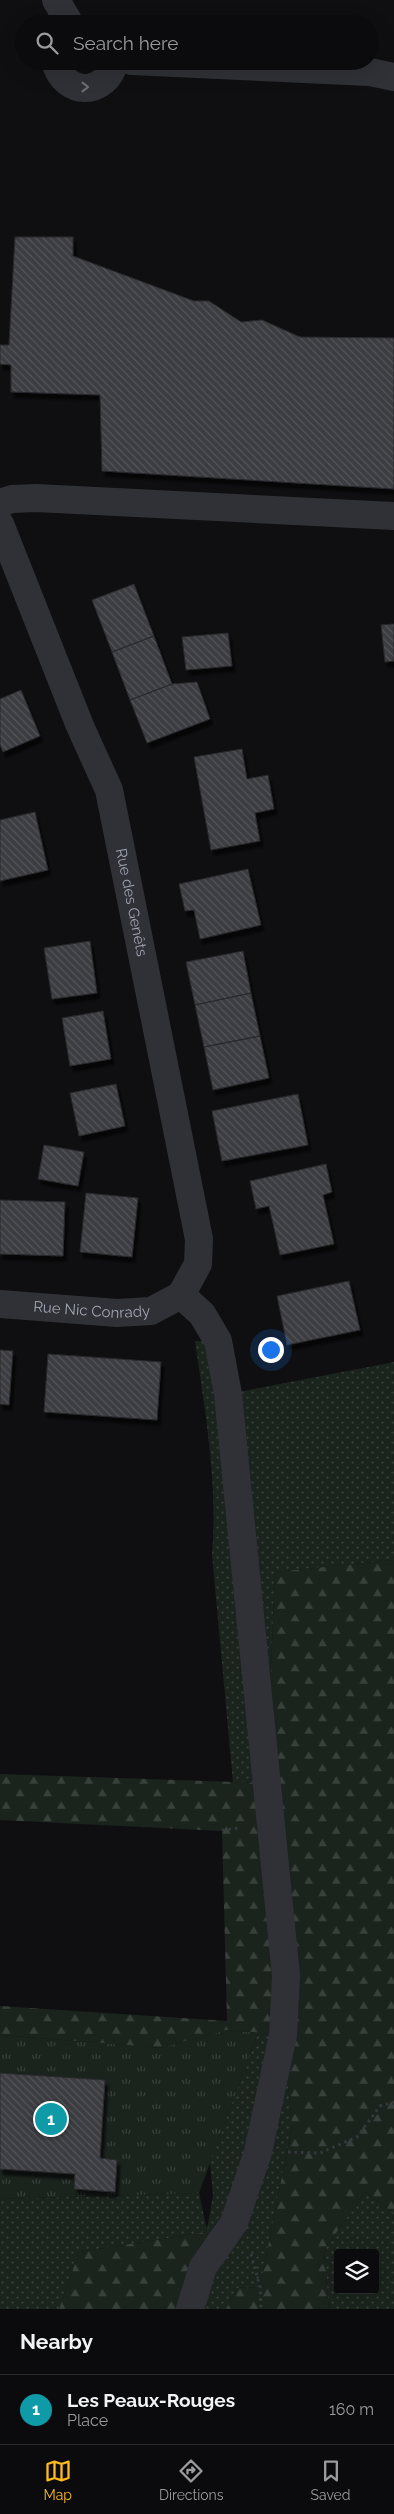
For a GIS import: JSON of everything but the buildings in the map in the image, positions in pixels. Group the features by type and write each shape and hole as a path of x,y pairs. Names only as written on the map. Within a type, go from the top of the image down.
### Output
{"street":[{"path":"56,0 65,15"},
{"path":"59,70 63,79 80,88 90,88 108,78 111,70"},
{"path":"327,70 370,72 394,78"},
{"path":"0,503 12,499 36,498 394,516"},
{"name":"Rue des Genêts","path":"0,524 80,726 109,790 199,1239 198,1264 181,1294"},
{"path":"181,1294 202,1314 218,1341 228,1394 286,1976 283,2035 258,2152 234,2223 203,2267 190,2309"},
{"name":"Rue Nic Conrady","path":"0,1304 117,1313 151,1311 181,1294"}],"path":[{"path":"258,2152 320,2152 358,2137 380,2106 394,2102"},
{"path":"234,2223 252,2256 260,2287 262,2309"}],"green space":[{"path":"195,1341 218,1341 228,1394 394,1362 394,1560 275,1572 266,1783 233,1782 212,1555 213,1501 210,1448"},
{"path":"394,1560 394,2213 365,2192 324,2250 329,2309 226,2309 237,2288 260,2287 292,2126 283,2035 227,2030 161,2048 0,2035 0,2006 227,2021 222,1831 0,1820 0,1774 266,1783 275,1572"},
{"path":"227,2030 258,2033 199,2193 0,2199 0,2035 161,2048"},
{"path":"258,2033 283,2035 292,2125 260,2287 237,2288 226,2309 203,2309 203,2267 207,2232 79,2252 59,2309 0,2309 0,2199 199,2193 207,2230 213,2195 210,2162"},
{"path":"365,2192 394,2213 394,2309 329,2309 324,2250"},
{"path":"207,2232 203,2267 203,2309 59,2309 79,2252"}],"place":[{"name":"Les Peaux-Rouges","path":"51,2119"}]}
